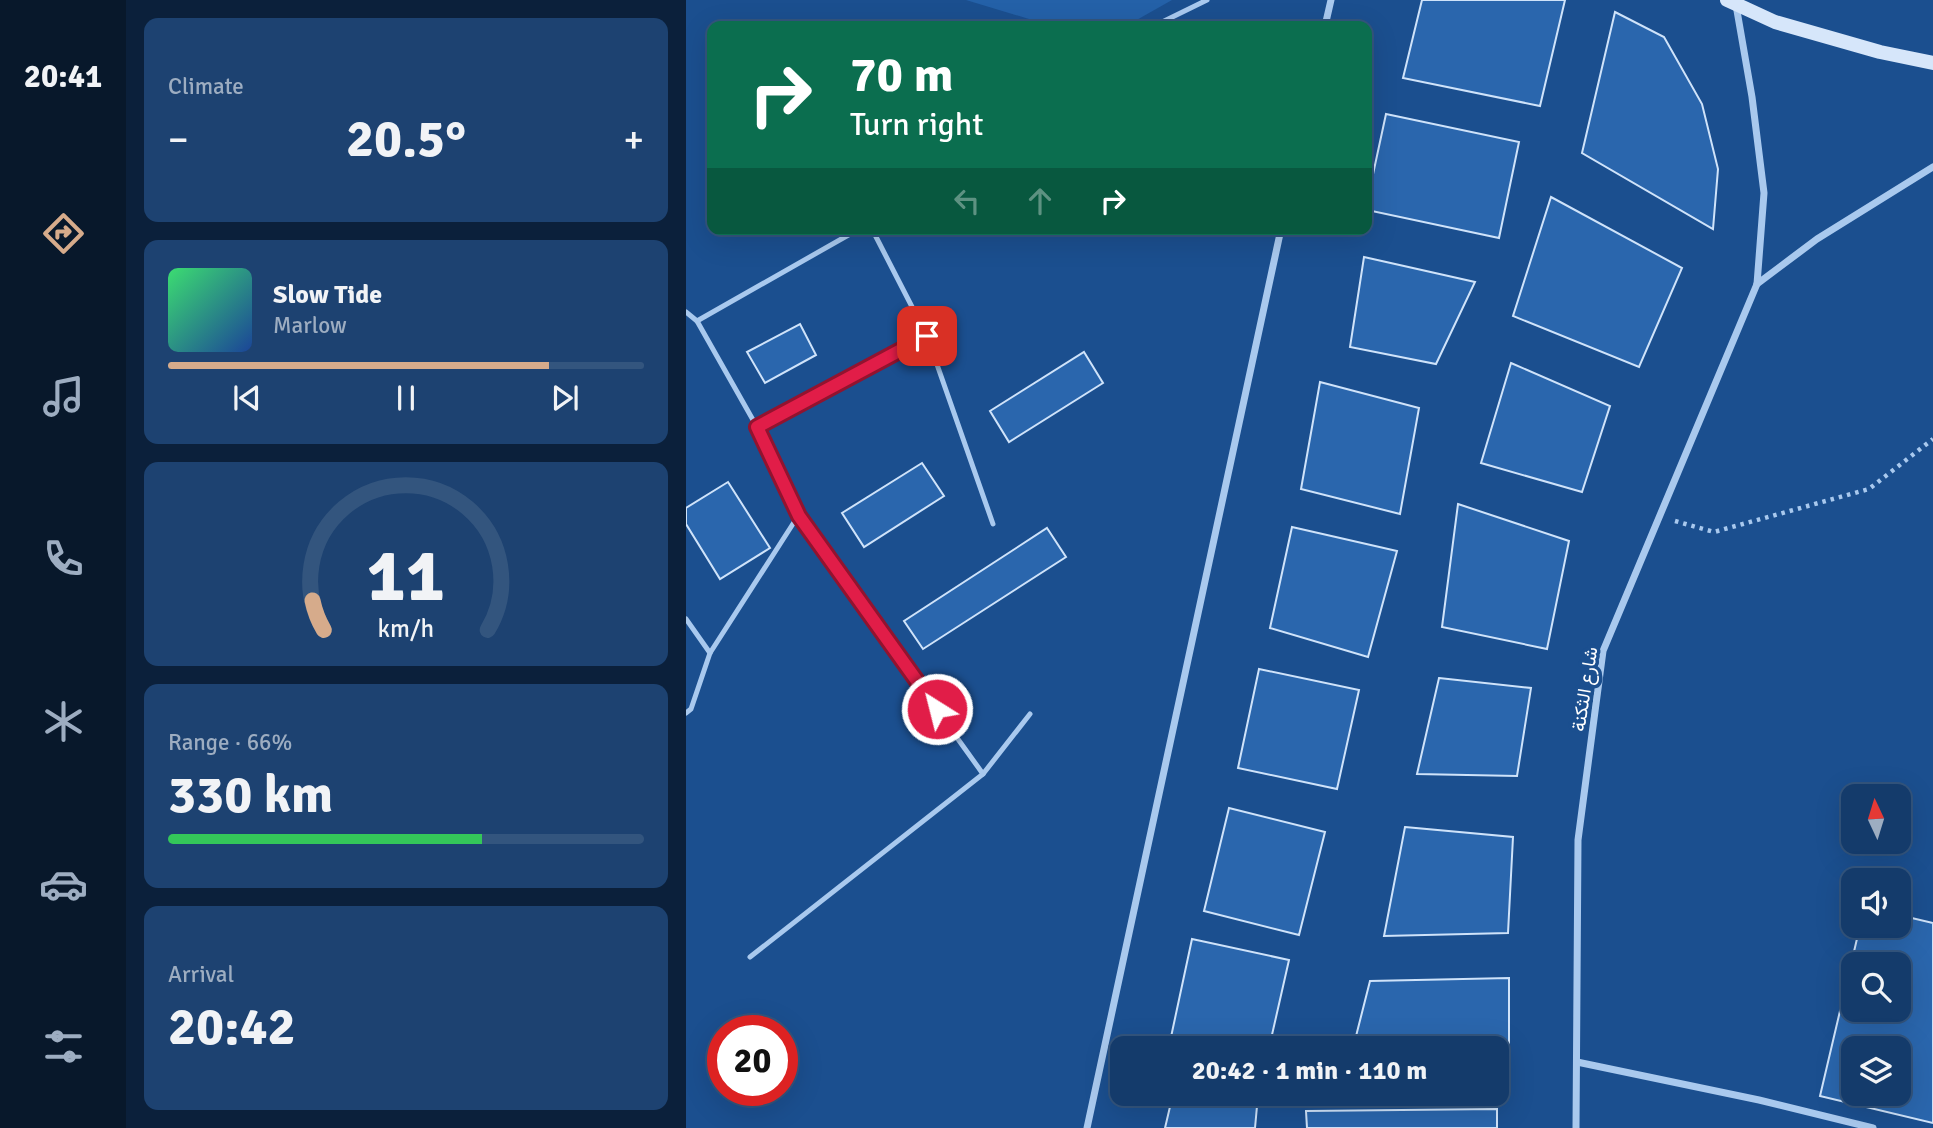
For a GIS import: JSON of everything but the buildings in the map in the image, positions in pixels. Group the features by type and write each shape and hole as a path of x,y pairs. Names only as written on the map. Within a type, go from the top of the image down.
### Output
{"main road":[{"path":"1734,1 1775,22 1880,52 1933,63"}],"street":[{"path":"1326,21 1331,0"},
{"path":"1734,1 1752,97 1764,193 1757,284"},
{"path":"1757,284 1817,239 1933,167"},
{"path":"1087,1128 1280,235"},
{"name":"شارع الثكنة","path":"1576,1128 1578,840 1603,651 1757,284"},
{"path":"1577,1062 1759,1100 1873,1128"}],"lane":[{"path":"1164,21 1208,0"},
{"path":"697,321 848,235"},
{"path":"875,235 927,336 993,524"},
{"path":"686,312 697,321 757,427 799,516 983,774"},
{"path":"757,427 927,336"},
{"path":"686,713 691,709 710,653 799,516"},
{"path":"686,619 710,653"},
{"path":"750,957 983,774 1030,714"}],"path":[{"path":"1659,517 1714,532 1870,489 1933,439"}],"shaded area":[{"path":"966,0 1172,0 1135,21 1035,21"}],"route":[{"path":"927,336 757,427 799,516 937,709"}]}
